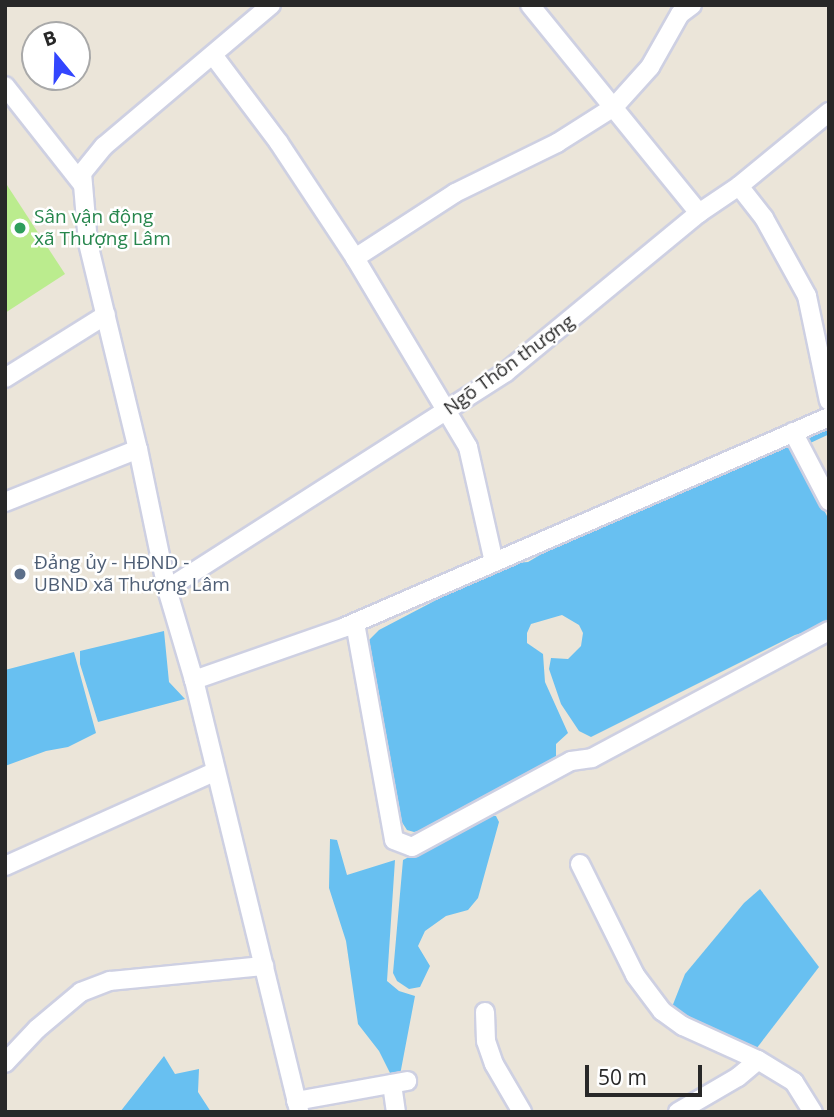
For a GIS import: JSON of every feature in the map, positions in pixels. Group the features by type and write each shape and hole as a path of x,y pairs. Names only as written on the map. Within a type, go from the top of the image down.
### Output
{"street":[{"path":"271,5 104,146 82,173 88,243 138,449 167,589 194,680 297,1106 400,1083 396,1112"},
{"path":"530,5 699,213"},
{"path":"355,258 455,193 556,143 614,107 650,67 680,14 692,5"},
{"path":"213,55 279,143 355,258 444,412 468,447 494,562"},
{"path":"5,86 82,184"},
{"name":"Ngõ Thôn thượng","path":"167,589 517,364 699,213 739,186 829,113"},
{"path":"739,186 764,218 807,296 829,401"},
{"path":"5,378 106,315"},
{"path":"194,680 355,623 829,417"},
{"path":"793,432 829,501"},
{"path":"5,502 138,449"},
{"path":"355,623 394,841 412,846 571,761 592,758 829,631"},
{"path":"5,866 216,771"},
{"path":"580,864 635,975 662,1011 683,1026 758,1060 794,1082 813,1112"},
{"path":"5,1063 37,1029 81,992 110,981 264,966"},
{"path":"485,1012 486,1041 494,1064 522,1112"},
{"path":"678,1112 738,1077 758,1060"}],"green space":[{"name":"Sân vận động xã Thượng Lâm","path":"5,182 65,274 5,313"}],"water":[{"path":"787,443 793,448 829,520 829,625 795,635 591,737 579,731 561,704 549,669 551,658 568,659 581,646 583,633 579,625 562,615 531,624 527,643 543,654 545,682 568,733 556,744 556,761 433,827 414,832 407,830 394,810 364,645 379,630 442,597 449,589 515,563 528,562 562,542"},
{"path":"164,631 169,682 185,699 98,722 80,664 80,651"},
{"path":"74,652 96,733 68,747 46,751 5,766 5,670"},
{"path":"489,816 496,816 499,822 478,898 468,910 446,916 425,931 418,946 430,966 420,987 409,989 397,981 393,973 403,860"},
{"path":"330,839 337,840 347,875 395,860 387,981 399,991 415,996 400,1075 392,1077 379,1051 358,1024 346,941 329,888"},
{"path":"760,889 819,967 753,1053 672,1007 685,974 744,903"},
{"path":"164,1056 175,1074 199,1069 198,1092 211,1112 120,1112"}],"waterway":[{"path":"803,443 829,431"}],"place":[{"name":"Sân vận động xã Thượng Lâm","path":"20,228"},
{"name":"Đảng ủy - HĐND - UBND xã Thượng Lâm","path":"20,574"}]}
